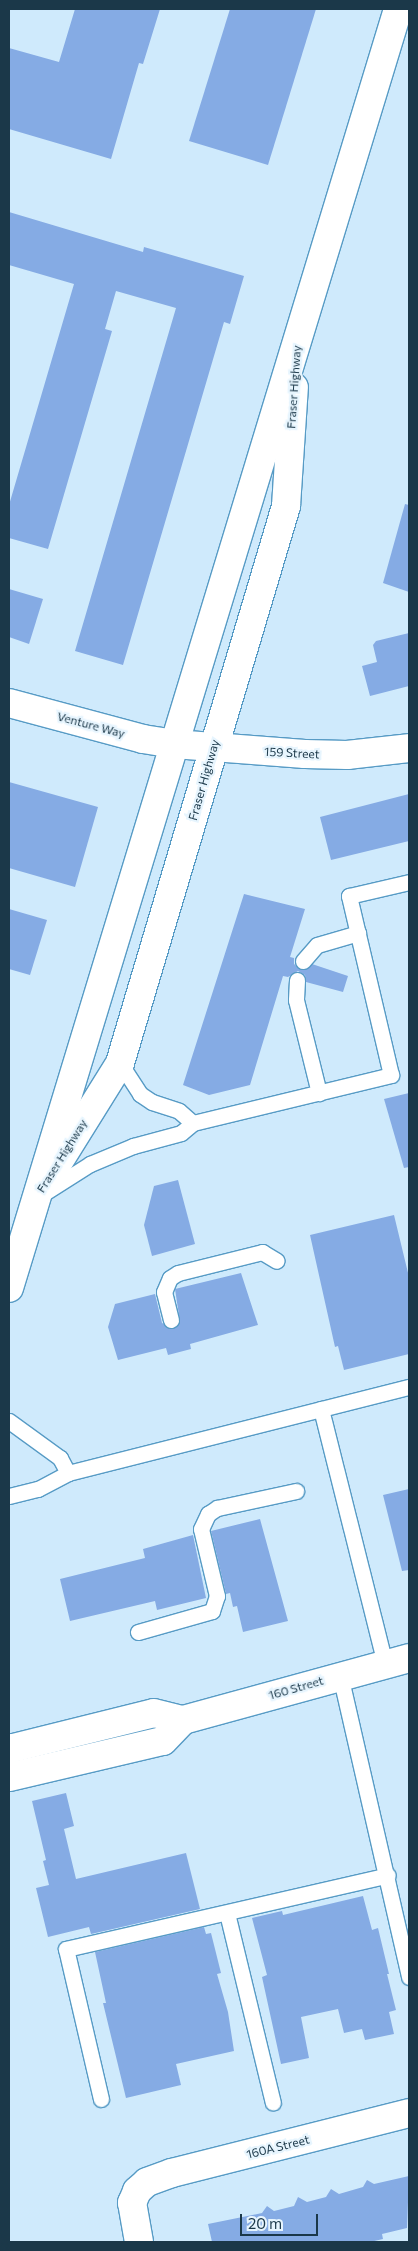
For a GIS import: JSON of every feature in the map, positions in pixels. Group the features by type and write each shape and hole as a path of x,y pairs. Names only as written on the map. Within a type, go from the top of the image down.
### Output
{"main road":[{"name":"Fraser Highway","path":"9,1288 398,9"},
{"name":"Fraser Highway","path":"36,1199 120,1063 286,506 298,337"},
{"name":"Venture Way","path":"9,703 142,739 174,744"},
{"name":"159 Street","path":"174,744 338,755 409,748"},
{"name":"160 Street","path":"9,1749 154,1713 183,1720 340,1675 397,1661"},
{"path":"9,1777 163,1741 183,1720"},
{"name":"160A Street","path":"139,2242 132,2203 137,2191 147,2182 172,2173 409,2113"}],"lane":[{"path":"36,1199 90,1164 133,1146 182,1133 193,1123 391,1075 349,896 409,882"},
{"path":"303,962 317,945 358,933"},
{"path":"297,980 296,1000 319,1093"},
{"path":"120,1063 140,1094 152,1102 179,1111 193,1123"},
{"path":"171,1320 164,1292 170,1278 178,1274 262,1252 276,1261"},
{"path":"9,1496 38,1489 68,1472 409,1387"},
{"path":"321,1409 397,1661"},
{"path":"9,1421 60,1458 68,1472"},
{"path":"138,1632 212,1611 217,1596 201,1529 208,1514 217,1508 296,1491"},
{"path":"340,1675 388,1875 409,1977"},
{"path":"101,2099 66,1949 388,1875"},
{"path":"227,1912 273,2103"}],"building":[{"path":"75,9 160,9 143,64 139,63 111,159 9,129 9,48 59,62"},
{"path":"230,9 316,9 268,165 189,141"},
{"path":"9,212 143,252 144,247 244,276 230,324 224,322 123,665 75,651 176,308 116,291 105,329 112,331 48,549 9,538 9,505 74,284 9,265"},
{"path":"405,504 409,505 409,592 383,583"},
{"path":"9,589 43,599 29,644 9,637"},
{"path":"409,633 409,686 370,696 362,666 377,662 373,645 376,641"},
{"path":"9,782 98,807 75,887 9,868"},
{"path":"409,794 409,841 331,860 320,817"},
{"path":"244,894 305,909 290,957 294,958 294,964 301,970 312,964 348,976 343,992 306,982 305,975 298,971 288,977 283,976 250,1085 209,1095 183,1085"},
{"path":"9,909 47,920 30,975 9,969"},
{"path":"409,1093 409,1167 404,1168 384,1099"},
{"path":"178,1180 195,1244 152,1256 144,1225 154,1186"},
{"path":"394,1215 409,1277 409,1354 344,1370 338,1346 335,1347 310,1235"},
{"path":"241,1273 258,1325 190,1344 191,1349 168,1355 166,1348 118,1360 108,1327 115,1304 155,1294 162,1323 173,1329 180,1322 175,1289"},
{"path":"409,1489 409,1570 402,1571 383,1495"},
{"path":"260,1519 288,1621 243,1632 237,1606 233,1607 230,1593 226,1594 211,1531"},
{"path":"193,1535 206,1598 157,1610 155,1601 70,1621 60,1579 145,1558 143,1549"},
{"path":"66,1793 74,1826 64,1829 76,1879 186,1853 200,1909 91,1934 89,1927 48,1937 36,1888 49,1885 43,1861 46,1860 32,1801"},
{"path":"363,1896 372,1930 378,1928 389,1974 387,1974 396,2010 389,2012 394,2034 365,2040 362,2029 344,2033 338,2009 301,2017 309,2058 281,2064 262,1977 267,1975 252,1918 282,1911 283,1915"},
{"path":"204,1927 206,1934 211,1933 221,1973 217,1974 228,2012 234,2051 176,2064 181,2085 126,2098 103,2003 106,2003 95,1952"},
{"path":"409,2176 407,2228 382,2234 383,2239 370,2242 212,2242 208,2224 262,2213 267,2206 274,2211 294,2206 298,2197 307,2202 326,2197 331,2189 339,2194 363,2187 367,2180 374,2184"}]}
